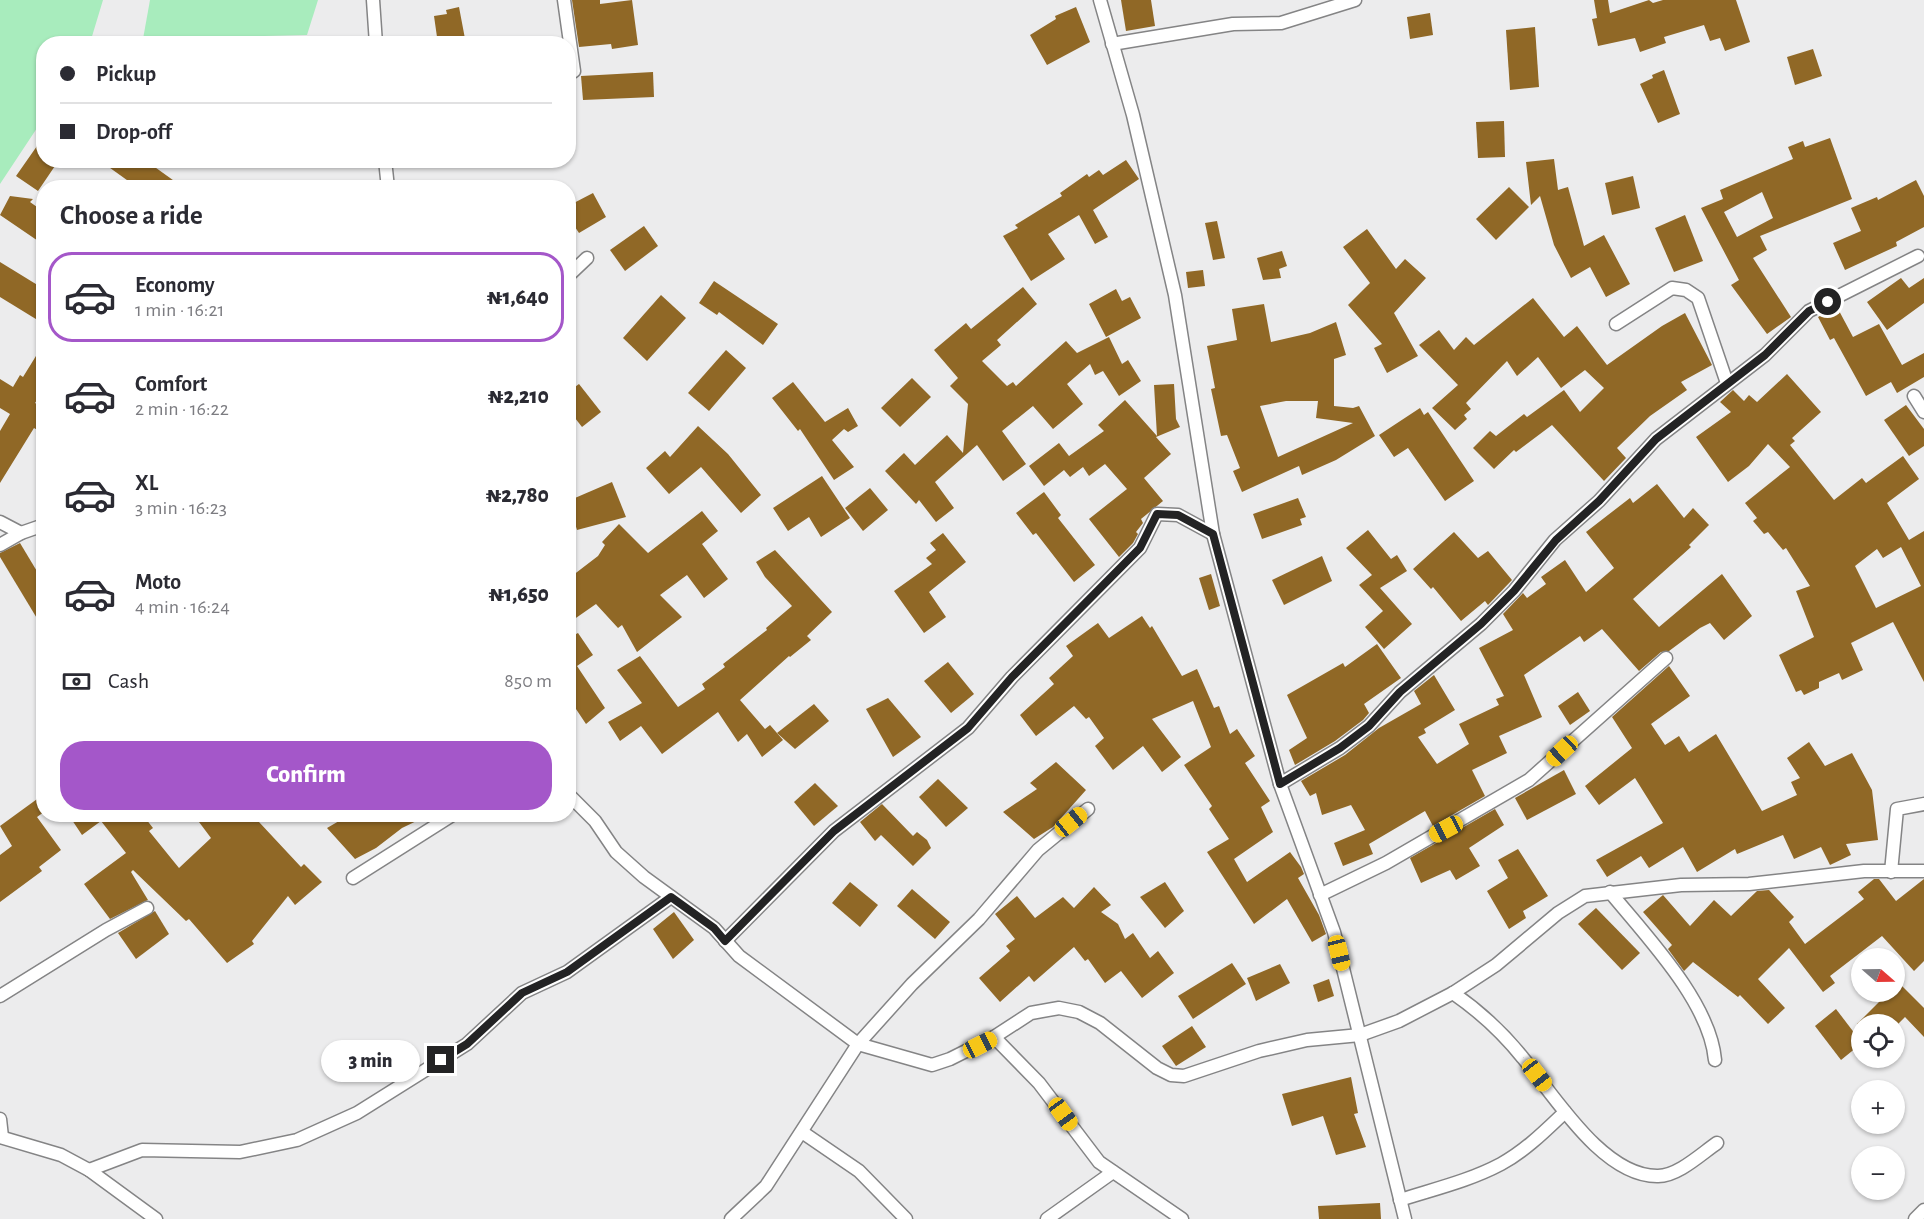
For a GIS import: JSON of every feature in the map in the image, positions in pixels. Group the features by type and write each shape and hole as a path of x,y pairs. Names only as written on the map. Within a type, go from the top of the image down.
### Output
{"street":[{"path":"373,0 375,36"},
{"path":"564,0 569,36"},
{"path":"1100,0 1133,115 1176,295 1213,534 1280,784 1334,933 1405,1219"},
{"path":"1112,45 1233,24 1281,22 1355,0"},
{"path":"1280,784 1340,748 1369,726 1400,692 1506,600 1556,540 1599,501 1656,439 1765,355 1809,311 1918,256"},
{"path":"576,268 587,258"},
{"path":"1616,324 1672,288 1686,290 1698,298 1727,383"},
{"path":"1914,396 1924,412"},
{"path":"725,941 834,831 968,728 1012,677 1140,548 1157,514 1178,515 1213,534"},
{"path":"0,522 21,533"},
{"path":"0,545 36,528"},
{"path":"1320,895 1386,863 1529,780 1666,658"},
{"path":"576,802 595,821 616,852 671,897 714,928 739,956 858,1044 932,1065 951,1059 994,1037 1031,1013 1059,1008 1079,1012 1100,1023 1157,1068 1171,1075 1184,1076 1259,1051 1307,1040 1359,1035 1399,1021 1453,993 1496,965 1558,913 1585,896 1681,885 1749,884 1864,872 1924,871"},
{"path":"1891,872 1897,809 1924,804"},
{"path":"730,1219 766,1186 858,1044 912,984 979,919 1038,850 1088,809"},
{"path":"353,878 441,822"},
{"path":"1610,892 1677,973 1713,1039 1715,1060"},
{"path":"89,1170 142,1150 176,1150 214,1154 269,1146 297,1140 357,1113 467,1044 522,993 567,972 671,897"},
{"path":"0,996 97,935 147,908"},
{"path":"1453,993 1479,1011 1522,1057 1565,1112 1596,1145 1618,1163 1658,1176 1679,1169 1717,1143"},
{"path":"994,1037 1039,1083 1099,1162 1182,1219"},
{"path":"1400,1200 1473,1177 1503,1163 1536,1140 1565,1112"},
{"path":"0,1119 1,1137 61,1155 89,1170 156,1219"},
{"path":"802,1132 859,1171 906,1219"},
{"path":"1047,1219 1113,1172"},
{"path":"1915,1219 1924,1210"}],"green space":[{"path":"0,0 103,0 92,36 36,36 36,130 0,184"},
{"path":"150,0 318,0 307,35 144,36"}],"building":[{"path":"572,0 600,0 600,4 632,0 638,45 612,49 611,44 579,47"},
{"path":"1121,0 1151,0 1155,26 1126,31"},
{"path":"1594,0 1608,0 1610,13 1649,0 1653,3 1663,0 1736,0 1750,42 1725,51 1720,38 1710,41 1704,25 1664,37 1666,43 1640,52 1635,38 1598,46 1592,19 1597,18"},
{"path":"459,7 464,36 437,36 434,16 447,14 446,10"},
{"path":"1076,7 1090,42 1047,65 1030,35 1056,19 1055,16"},
{"path":"1430,13 1433,35 1410,39 1407,17"},
{"path":"1535,27 1539,87 1510,90 1506,30"},
{"path":"1813,49 1822,76 1795,85 1787,57"},
{"path":"1664,70 1680,114 1658,123 1640,84"},
{"path":"653,72 654,97 583,100 581,76"},
{"path":"1504,121 1505,157 1478,158 1476,122"},
{"path":"1830,138 1852,199 1760,236 1767,250 1753,258 1791,317 1767,334 1731,285 1739,280 1701,208 1723,199 1720,190 1793,159 1788,147 1803,141 1805,147","holes":["1762,192 1773,218 1737,237 1724,212"]},
{"path":"36,147 36,168 54,168 45,180 36,180 36,190 16,176"},
{"path":"1554,159 1558,190 1568,187 1584,246 1604,235 1630,284 1606,297 1590,267 1571,278 1554,245 1540,196 1531,205 1526,162"},
{"path":"1126,160 1139,179 1093,210 1108,237 1095,244 1079,215 1048,234 1065,259 1031,281 1003,236 1018,228 1015,225 1062,196 1060,193 1087,174 1089,177 1099,170 1103,175"},
{"path":"110,168 156,168 173,180 127,180"},
{"path":"1633,176 1640,208 1612,215 1605,183"},
{"path":"1916,180 1924,196 1924,227 1896,242 1897,246 1845,270 1833,243 1861,231 1851,208 1877,197 1878,200"},
{"path":"1509,187 1529,207 1496,240 1476,219"},
{"path":"593,193 606,217 579,233 576,228 576,202"},
{"path":"10,196 33,199 30,202 36,206 36,240 0,215"},
{"path":"1685,215 1703,261 1674,272 1655,228"},
{"path":"1217,221 1225,258 1213,260 1205,223"},
{"path":"644,226 658,246 625,271 610,250"},
{"path":"1367,229 1396,269 1405,259 1426,278 1394,313 1418,356 1387,373 1374,348 1382,344 1348,305 1370,283 1343,247"},
{"path":"1282,251 1287,266 1279,269 1281,278 1263,280 1257,258"},
{"path":"0,262 36,284 36,319 0,297"},
{"path":"1203,270 1205,286 1188,288 1186,272"},
{"path":"1901,278 1909,288 1924,278 1924,303 1887,330 1867,302"},
{"path":"714,281 778,324 763,345 719,312 717,315 699,303"},
{"path":"1023,287 1037,304 997,340 1001,345 982,361 1007,386 1013,382 1016,386 1066,341 1077,353 1109,337 1122,364 1128,360 1141,381 1119,396 1103,371 1095,375 1090,364 1067,384 1083,404 1053,429 1033,406 1002,431 1026,464 1003,481 977,445 935,482 954,508 936,522 919,500 916,504 885,471 904,453 915,465 947,435 963,453 968,404 950,386 958,378 934,350 966,323 971,329"},
{"path":"1116,289 1122,301 1130,297 1141,318 1106,337 1089,304"},
{"path":"661,295 686,318 647,361 623,338"},
{"path":"1533,298 1564,337 1577,326 1607,365 1662,326 1685,313 1712,365 1681,382 1687,390 1650,416 1617,448 1626,458 1604,481 1552,425 1516,452 1514,450 1494,469 1473,448 1490,431 1496,436 1524,414 1527,417 1564,390 1580,412 1604,388 1585,370 1561,388 1538,357 1517,376 1507,361 1466,403 1471,409 1464,415 1467,419 1455,430 1432,408 1458,385 1419,345 1439,330 1454,350 1466,337 1474,345"},
{"path":"1264,304 1271,342 1310,333 1336,322 1346,355 1334,359 1334,406 1353,408 1359,406 1375,436 1336,460 1302,475 1299,466 1242,492 1233,471 1240,468 1227,435 1221,436 1211,389 1215,388 1207,346 1237,340 1232,309","holes":["1286,401 1318,401 1316,418 1353,423 1278,457 1260,406"]},
{"path":"1837,307 1853,337 1879,324 1902,365 1924,353 1924,377 1897,393 1891,382 1866,396 1834,338 1830,340 1818,317"},
{"path":"726,350 746,368 709,411 688,393"},
{"path":"36,356 36,429 34,428 0,483 0,431 10,414 0,408 0,379 13,387 20,375 23,377"},
{"path":"1787,374 1821,412 1792,438 1795,441 1790,445 1834,500 1862,478 1866,483 1903,456 1919,479 1887,503 1909,540 1924,531 1924,682 1893,622 1851,643 1863,670 1842,680 1839,673 1819,682 1819,688 1804,695 1801,690 1796,692 1779,655 1814,637 1796,591 1810,586 1786,548 1783,550 1768,532 1764,534 1753,521 1757,518 1745,503 1790,467 1768,444 1749,466 1728,482 1696,437 1731,412 1720,402 1733,390 1744,401 1749,395 1757,402","holes":["1901,547 1921,586 1876,608 1855,566 1877,549 1883,558"]},
{"path":"912,378 931,397 900,427 881,408"},
{"path":"793,382 825,422 848,408 858,426 848,432 844,429 832,440 854,467 834,480 800,429 798,431 772,398"},
{"path":"579,384 601,412 582,427 576,419 576,386"},
{"path":"1174,384 1176,419 1180,427 1156,437 1171,454 1144,478 1163,501 1141,519 1143,523 1136,532 1138,534 1133,543 1119,557 1089,519 1127,489 1105,464 1089,476 1083,467 1070,477 1064,470 1044,486 1029,466 1059,443 1069,456 1104,431 1098,425 1125,400 1157,436 1154,385"},
{"path":"1906,405 1924,429 1924,446 1909,456 1884,420"},
{"path":"1420,408 1424,415 1428,412 1474,481 1445,501 1408,448 1394,457 1379,435"},
{"path":"698,426 728,454 761,495 741,513 701,467 669,494 646,468 665,451 670,457"},
{"path":"822,476 850,518 821,537 809,517 788,531 773,508"},
{"path":"612,482 626,517 577,530 576,498"},
{"path":"1657,484 1684,518 1693,508 1709,525 1689,545 1691,547 1633,599 1659,627 1722,574 1752,616 1724,640 1710,623 1669,651 1661,652 1639,671 1602,629 1584,642 1580,636 1524,675 1542,717 1499,736 1507,753 1472,770 1485,796 1433,826 1425,811 1369,844 1373,854 1343,866 1334,843 1365,830 1351,805 1322,815 1316,793 1310,796 1301,781 1345,755 1379,728 1421,704 1414,691 1434,675 1455,710 1424,729 1426,733 1418,737 1437,764 1469,744 1459,724 1499,705 1496,699 1504,696 1479,648 1513,630 1503,614 1523,593 1527,598 1546,584 1541,577 1565,560 1586,592 1614,568 1586,532 1630,498 1633,503"},
{"path":"870,488 888,510 863,531 845,508"},
{"path":"1044,492 1061,515 1058,518 1095,565 1074,582 1036,533 1033,535 1016,513"},
{"path":"1298,498 1306,517 1300,519 1302,525 1262,539 1253,514"},
{"path":"702,511 718,531 702,544 728,579 704,598 687,575 660,595 682,617 637,652 622,625 618,628 596,604 576,618 576,573 598,556 605,545 602,542 619,524 648,553"},
{"path":"1368,530 1391,559 1397,555 1407,571 1380,588 1412,624 1384,649 1365,627 1383,611 1359,585 1372,575 1346,548"},
{"path":"1454,532 1478,558 1488,551 1512,580 1488,605 1485,601 1461,621 1433,587 1431,589 1413,569"},
{"path":"943,533 966,562 929,592 946,617 924,633 894,591 932,564 926,558 936,550 930,543"},
{"path":"20,543 36,570 36,617 0,557 0,553"},
{"path":"775,550 832,612 807,636 811,640 789,656 740,700 765,729 770,725 783,740 762,757 747,734 738,742 718,712 662,754 641,726 620,741 608,722 642,703 617,670 640,656 678,707 705,689 702,684 725,667 723,664 767,630 766,628 792,606 765,577 756,562"},
{"path":"1322,556 1332,581 1284,605 1272,580"},
{"path":"1211,574 1220,606 1209,610 1199,578"},
{"path":"1142,616 1150,628 1152,626 1182,676 1197,669 1214,708 1219,706 1230,734 1237,729 1255,756 1245,763 1270,801 1261,807 1273,832 1234,859 1247,882 1290,852 1301,867 1304,874 1298,878 1319,915 1326,934 1312,942 1287,899 1254,924 1207,852 1229,839 1209,809 1212,806 1184,765 1211,747 1193,701 1152,719 1181,757 1162,772 1143,746 1113,770 1095,746 1104,738 1089,717 1086,719 1074,706 1036,736 1020,715 1054,684 1049,678 1073,656 1066,646 1098,623 1109,638"},
{"path":"578,633 593,655 577,666 605,708 586,724 576,709 576,634"},
{"path":"1377,644 1401,678 1364,704 1369,713 1363,720 1335,741 1295,765 1289,750 1307,738 1287,695 1343,663 1345,667"},
{"path":"948,662 974,694 951,713 924,681"},
{"path":"1669,666 1690,696 1651,724 1665,745 1679,736 1689,752 1716,734 1762,811 1797,795 1791,782 1800,778 1787,758 1809,742 1825,766 1852,753 1872,790 1878,840 1846,844 1851,855 1830,865 1821,847 1794,859 1783,835 1737,854 1735,849 1697,872 1683,847 1649,868 1641,856 1607,877 1596,860 1663,823 1635,778 1599,805 1585,786 1632,748 1612,717"},
{"path":"1578,692 1590,711 1570,725 1558,706"},
{"path":"888,698 921,737 893,757 866,709"},
{"path":"814,704 829,721 795,749 777,733"},
{"path":"1056,762 1086,790 1053,827 1034,839 1003,812 1037,789 1030,783"},
{"path":"1564,770 1576,794 1527,820 1515,798"},
{"path":"938,779 968,808 946,827 919,797"},
{"path":"815,783 838,806 814,826 794,802"},
{"path":"36,800 36,822 41,822 61,850 39,867 42,871 0,902 0,855 12,846 0,826"},
{"path":"882,804 913,836 917,832 927,840 931,848 913,866 881,835 875,841 860,822"},
{"path":"1495,809 1504,825 1469,848 1480,866 1456,880 1450,870 1421,883 1410,858"},
{"path":"73,822 100,822 82,835"},
{"path":"102,822 148,822 153,828 149,831 179,868 211,838 199,822 259,822 301,867 304,864 322,882 295,905 288,896 252,941 254,944 227,963 189,919 186,921 133,870 131,872 148,900 110,919 84,884 126,853"},
{"path":"337,822 414,822 355,859 327,828"},
{"path":"1518,849 1548,896 1523,911 1526,918 1509,929 1487,891 1508,878 1498,860"},
{"path":"1874,879 1879,879 1896,901 1924,879 1924,961 1914,971 1905,961 1905,948 1893,948 1882,936 1866,948 1851,948 1851,960 1830,976 1835,983 1823,992 1789,948 1758,979 1785,1008 1768,1024 1740,995 1738,997 1693,962 1684,971 1668,949 1672,945 1643,912 1663,895 1690,926 1714,900 1731,916 1757,891 1769,890 1794,917 1789,922 1805,944 1864,899 1858,892"},
{"path":"850,882 878,905 860,927 832,903"},
{"path":"1165,882 1184,911 1165,928 1140,897"},
{"path":"1094,887 1111,905 1101,912 1118,924 1125,939 1133,933 1150,958 1158,951 1174,973 1142,998 1121,971 1105,983 1088,959 1085,961 1074,947 1034,982 1029,976 1000,1002 979,978 1010,951 1006,946 1015,939 995,914 1017,896 1035,918 1063,897 1074,908"},
{"path":"912,889 950,922 935,939 897,906"},
{"path":"1596,908 1640,953 1622,970 1578,924"},
{"path":"155,911 169,934 136,959 118,933"},
{"path":"674,912 694,940 673,959 653,929"},
{"path":"1232,963 1246,984 1193,1019 1178,996"},
{"path":"1280,964 1290,983 1256,1001 1247,978"},
{"path":"1329,979 1334,996 1318,1002 1313,985"},
{"path":"1905,989 1924,1008 1924,1037 1905,1017 1905,1014 1867,1014 1879,1002 1905,1002"},
{"path":"1836,1009 1851,1029 1851,1052 1841,1060 1815,1026"},
{"path":"1192,1026 1206,1047 1176,1066 1162,1046"},
{"path":"1351,1077 1358,1113 1354,1114 1366,1147 1336,1155 1323,1116 1292,1126 1282,1094"},
{"path":"1380,1203 1381,1219 1319,1219 1318,1206"}],"route":[{"path":"441,1060 484,1030 522,993 567,972 671,897 714,928 725,941 834,831 968,728 1012,677 1105,580 1140,548 1157,514 1178,515 1213,534 1280,784 1340,748 1369,726 1400,692 1481,624 1514,591 1556,540 1599,501 1656,439 1765,355 1809,311 1828,302"}]}
